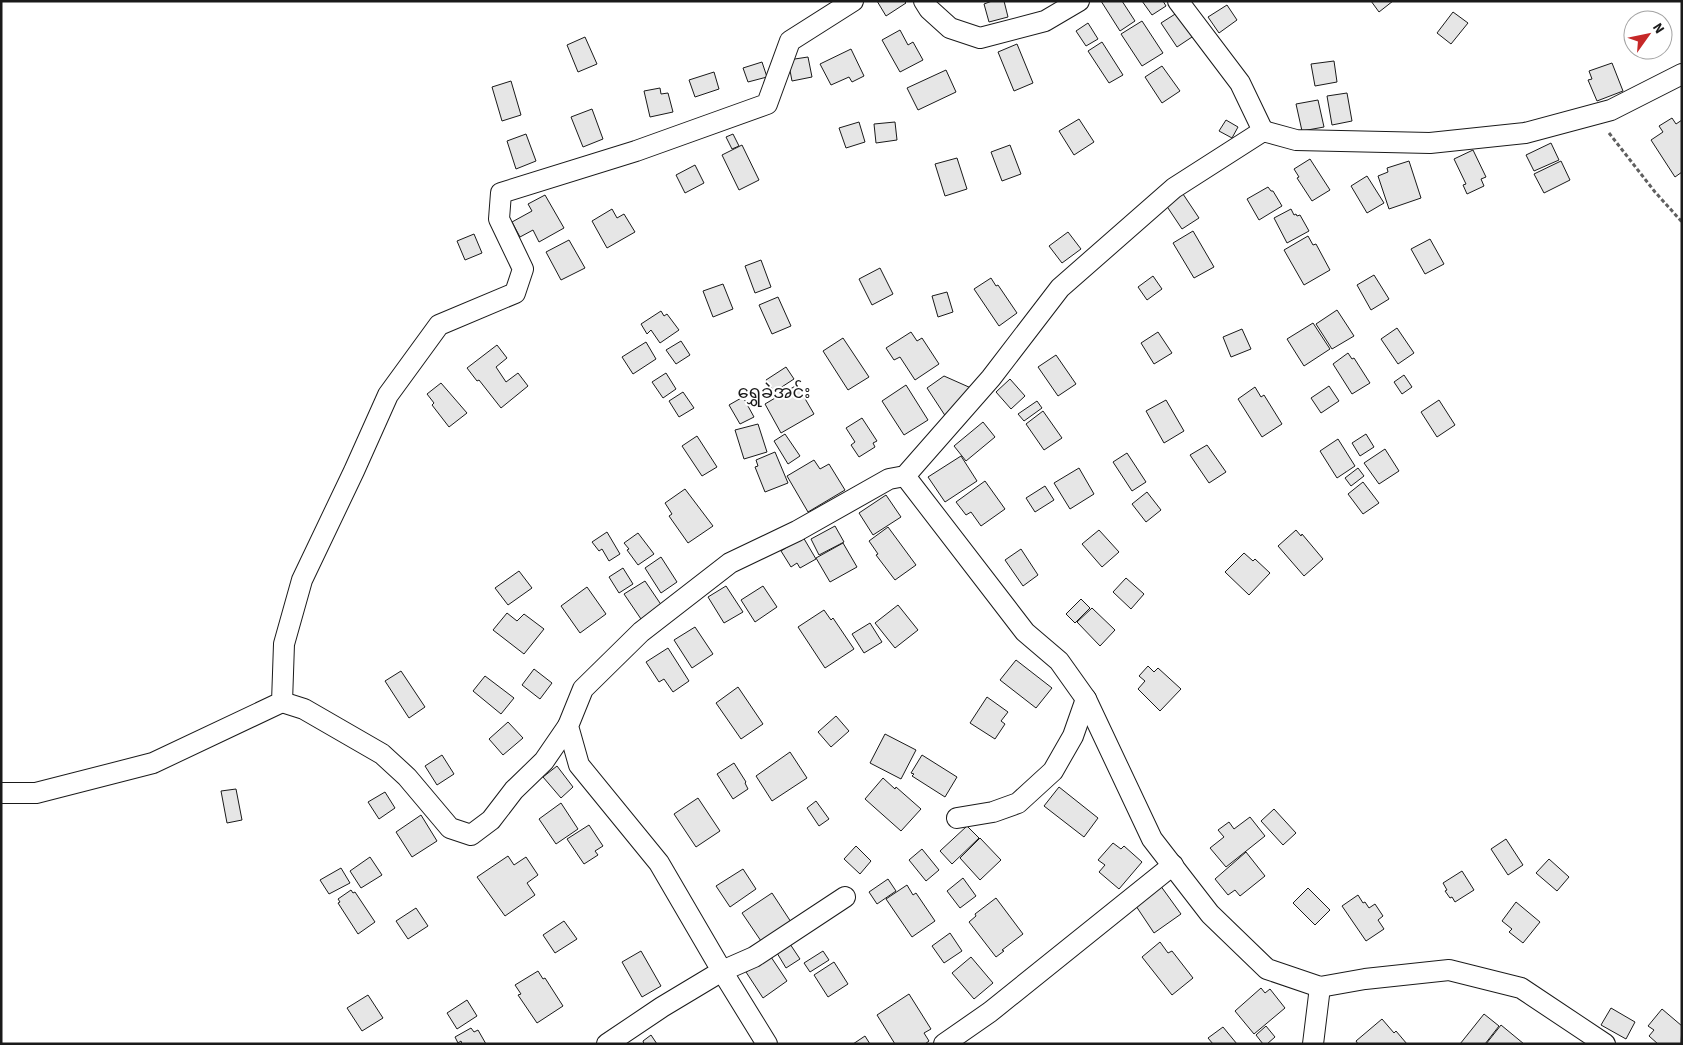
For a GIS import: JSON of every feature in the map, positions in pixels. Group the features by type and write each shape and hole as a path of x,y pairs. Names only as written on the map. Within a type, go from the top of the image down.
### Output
{"street":[{"path":"282,702 284,644 302,580 388,395 439,326 515,293 523,269 499,219 501,193 636,150 767,104 790,41 852,1"},
{"path":"924,1 929,9 950,28 980,38 1045,21 1079,1"},
{"path":"1178,1 1240,83 1263,131"},
{"path":"1,793 36,793 153,763 282,702 304,708 382,754 406,777 450,828 471,835 491,820 514,790 544,761 568,726 583,689 640,632 730,563 797,531 889,479 905,476 927,448 990,378 1060,288 1174,188 1263,131 1296,140 1430,144 1525,132 1612,110 1682,74"},
{"path":"905,476 1025,632 1059,661 1086,699 1152,839 1210,914 1267,969 1320,987 1365,979 1449,970 1521,988 1605,1044"},
{"path":"957,818 993,812 1018,803 1053,771 1073,736 1086,699"},
{"path":"568,726 580,765 659,863 767,1044"},
{"path":"944,1044 990,1012 1172,866"},
{"path":"607,1044 662,1007 722,971 754,957 845,897"},
{"path":"1312,1044 1320,987"}],"path":[{"path":"1595,114 1655,192 1682,222"}],"building":[{"path":"877,1 904,1 906,3 886,16"},
{"path":"992,1 1004,1 1008,17 989,22 984,4"},
{"path":"1101,1 1122,1 1135,21 1120,31"},
{"path":"1142,1 1163,1 1166,6 1152,15"},
{"path":"1371,1 1393,1 1379,12"},
{"path":"1227,5 1237,20 1219,33 1208,17"},
{"path":"1180,11 1195,35 1177,47 1161,23"},
{"path":"1453,12 1468,23 1451,44 1437,33"},
{"path":"1142,21 1163,53 1142,66 1121,34"},
{"path":"1088,23 1098,39 1086,46 1076,31"},
{"path":"900,30 908,45 913,42 923,60 900,72 882,40"},
{"path":"585,37 597,64 578,72 567,45"},
{"path":"1102,42 1123,75 1109,83 1088,51"},
{"path":"1017,44 1033,83 1014,91 998,52"},
{"path":"851,49 864,76 852,82 849,77 831,85 820,64"},
{"path":"808,57 812,77 792,81 788,60"},
{"path":"1334,61 1337,82 1315,86 1311,64"},
{"path":"762,62 767,77 748,82 743,68"},
{"path":"1612,63 1623,91 1597,101 1588,80 1592,79 1589,71"},
{"path":"1162,66 1180,91 1162,103 1145,77"},
{"path":"946,70 956,92 918,110 907,88"},
{"path":"714,72 719,89 695,97 689,80"},
{"path":"511,81 521,115 502,121 492,87"},
{"path":"660,88 661,94 668,93 673,112 650,117 644,91"},
{"path":"1347,93 1352,121 1332,125 1327,96"},
{"path":"1318,100 1324,127 1302,131 1296,104"},
{"path":"592,109 603,139 583,147 571,117"},
{"path":"1672,118 1676,124 1682,120 1682,172 1675,177 1651,140 1663,132 1659,126"},
{"path":"1079,119 1094,142 1074,155 1059,131"},
{"path":"1226,120 1238,127 1232,138 1219,131"},
{"path":"859,122 865,142 846,148 839,128"},
{"path":"895,122 897,140 876,143 874,124"},
{"path":"526,134 536,161 516,169 507,141"},
{"path":"733,134 739,146 732,149 726,137"},
{"path":"1551,143 1559,160 1534,171 1526,155"},
{"path":"742,145 759,180 739,190 722,155"},
{"path":"1010,145 1021,174 1002,181 991,152"},
{"path":"1473,150 1486,177 1481,179 1484,186 1467,194 1463,185 1466,184 1454,159"},
{"path":"957,158 967,189 945,196 935,164"},
{"path":"1310,159 1330,190 1312,201 1297,178 1299,177 1294,169"},
{"path":"1409,161 1421,198 1389,209 1378,176 1388,172 1387,168"},
{"path":"1561,161 1570,180 1544,193 1534,174"},
{"path":"695,165 704,183 685,193 676,175"},
{"path":"1367,176 1384,203 1367,213 1351,186"},
{"path":"1268,187 1273,191 1282,206 1259,220 1247,199"},
{"path":"1183,194 1199,218 1182,229 1166,205"},
{"path":"545,195 564,228 539,242 533,230 520,237 512,222 532,211 528,204"},
{"path":"612,209 617,218 624,214 635,232 607,248 592,221"},
{"path":"1291,209 1294,215 1300,215 1309,231 1287,243 1274,218"},
{"path":"1193,231 1214,267 1194,278 1173,243"},
{"path":"1068,232 1081,249 1062,263 1049,246"},
{"path":"474,234 482,253 465,260 457,241"},
{"path":"1308,236 1313,245 1316,244 1330,270 1304,285 1284,250"},
{"path":"1430,239 1444,264 1425,274 1411,249"},
{"path":"569,240 585,268 561,280 546,252"},
{"path":"761,260 771,287 755,293 745,266"},
{"path":"880,268 893,294 872,305 859,279"},
{"path":"1374,275 1389,299 1371,310 1357,285"},
{"path":"1153,276 1162,289 1147,300 1138,287"},
{"path":"991,278 1017,313 999,326 974,289"},
{"path":"723,284 733,309 713,317 703,291"},
{"path":"947,292 953,312 938,317 932,296"},
{"path":"778,297 791,326 772,334 759,305"},
{"path":"1337,310 1354,336 1332,349 1316,324"},
{"path":"661,311 664,316 667,314 679,330 660,343 651,330 647,334 641,324"},
{"path":"1313,323 1330,349 1304,366 1287,339"},
{"path":"1397,328 1414,353 1398,364 1381,339"},
{"path":"1242,329 1251,349 1231,357 1223,337"},
{"path":"911,332 917,341 922,338 939,364 915,380 900,357 894,360 886,348"},
{"path":"1158,332 1172,353 1154,364 1141,343"},
{"path":"843,338 869,377 848,390 823,351"},
{"path":"681,341 690,355 676,364 666,350"},
{"path":"646,342 656,359 633,374 622,357"},
{"path":"497,345 507,358 496,367 506,382 518,373 528,386 501,408 467,368"},
{"path":"1348,353 1352,359 1354,358 1370,383 1352,394 1333,364"},
{"path":"1056,355 1076,384 1058,396 1038,367"},
{"path":"786,367 794,379 774,392 766,380"},
{"path":"666,373 676,389 663,398 652,382"},
{"path":"1404,375 1412,387 1402,394 1394,382"},
{"path":"944,376 971,388 946,417 927,388"},
{"path":"1010,379 1025,396 1011,409 996,392"},
{"path":"441,383 467,413 449,427 432,405 434,403 427,394"},
{"path":"797,385 814,414 781,433 765,404"},
{"path":"906,385 928,420 904,435 882,401"},
{"path":"1329,386 1339,401 1321,413 1311,398"},
{"path":"1255,387 1261,397 1264,395 1282,424 1262,437 1238,399"},
{"path":"683,392 694,408 679,417 669,401"},
{"path":"743,397 754,417 740,424 729,405"},
{"path":"1166,400 1184,431 1164,443 1146,411"},
{"path":"1439,400 1455,425 1437,437 1421,412"},
{"path":"1037,401 1042,408 1024,421 1018,414"},
{"path":"1043,411 1062,438 1044,450 1026,424"},
{"path":"862,418 877,441 873,443 875,447 859,457 851,445 855,442 846,428"},
{"path":"983,422 995,437 966,461 954,446"},
{"path":"758,424 767,452 744,459 735,430"},
{"path":"785,434 800,456 788,464 774,441"},
{"path":"1366,434 1374,447 1360,456 1352,443"},
{"path":"697,436 717,467 702,476 682,446"},
{"path":"1338,439 1355,466 1337,478 1320,451"},
{"path":"1207,445 1226,472 1209,483 1190,455"},
{"path":"1385,449 1399,471 1379,484 1364,463"},
{"path":"775,452 788,483 765,492 755,467 758,466 756,460"},
{"path":"1127,453 1146,482 1132,491 1113,462"},
{"path":"961,456 977,481 945,502 928,477"},
{"path":"814,460 820,469 829,464 845,490 808,512 787,476"},
{"path":"1079,468 1094,494 1070,509 1054,483"},
{"path":"1358,468 1364,476 1351,486 1345,478"},
{"path":"985,481 1005,509 981,526 971,512 966,515 956,502"},
{"path":"1363,482 1379,503 1363,514 1348,494"},
{"path":"1045,486 1054,500 1035,512 1026,498"},
{"path":"685,489 713,526 688,543 669,516 672,514 665,503"},
{"path":"1147,492 1161,510 1146,522 1132,504"},
{"path":"886,495 901,517 873,535 859,513"},
{"path":"835,526 844,542 819,555 811,539"},
{"path":"888,527 916,565 895,580 876,555 878,554 869,541"},
{"path":"1099,530 1119,552 1102,567 1082,544"},
{"path":"1296,530 1301,536 1302,534 1323,559 1304,576 1278,546"},
{"path":"607,532 620,554 609,561 602,549 599,551 592,542"},
{"path":"638,533 654,554 638,565 624,543"},
{"path":"803,537 816,559 800,568 797,563 791,567 781,551"},
{"path":"843,543 857,567 830,582 816,558"},
{"path":"1021,549 1038,575 1023,586 1005,560"},
{"path":"1244,553 1253,561 1255,559 1270,573 1249,595 1225,572"},
{"path":"661,557 677,582 661,593 645,568"},
{"path":"623,568 633,584 619,593 609,577"},
{"path":"519,571 532,588 508,605 495,588"},
{"path":"1126,578 1144,594 1131,609 1113,592"},
{"path":"645,581 662,606 641,619 624,594"},
{"path":"726,586 743,612 724,623 708,597"},
{"path":"763,586 777,607 755,622 741,600"},
{"path":"587,587 606,614 580,633 561,606"},
{"path":"1081,599 1090,608 1075,623 1066,614"},
{"path":"898,605 918,630 895,648 875,623"},
{"path":"1092,608 1115,630 1100,646 1077,622"},
{"path":"824,610 831,620 833,618 854,649 825,668 798,627"},
{"path":"507,613 517,621 524,614 544,629 524,654 493,630"},
{"path":"870,623 882,642 864,653 852,634"},
{"path":"695,627 713,654 692,668 674,640"},
{"path":"668,648 689,681 673,692 664,679 659,682 646,662"},
{"path":"1016,660 1052,688 1036,708 1000,680"},
{"path":"1148,666 1154,672 1158,668 1181,689 1160,711 1138,689 1145,681 1139,676"},
{"path":"534,669 552,683 540,699 522,685"},
{"path":"401,671 425,707 409,718 385,681"},
{"path":"485,676 514,698 501,714 473,691"},
{"path":"738,687 763,724 741,739 716,703"},
{"path":"987,697 1008,712 1001,721 1005,724 995,739 970,723"},
{"path":"836,716 849,731 831,747 818,732"},
{"path":"508,722 523,738 503,755 489,739"},
{"path":"885,734 916,750 901,779 870,763"},
{"path":"790,752 807,778 772,801 756,776"},
{"path":"442,755 454,774 437,785 425,766"},
{"path":"922,755 957,777 945,797 912,776 914,774 911,773"},
{"path":"734,763 746,782 748,789 733,799 717,774"},
{"path":"557,766 573,787 561,798 543,777"},
{"path":"883,778 921,809 901,831 865,799"},
{"path":"1059,787 1098,818 1084,837 1044,806"},
{"path":"236,789 242,820 227,823 221,791"},
{"path":"385,792 395,808 379,819 368,802"},
{"path":"698,798 720,831 696,847 674,814"},
{"path":"816,801 829,819 819,826 807,808"},
{"path":"561,803 578,829 556,844 539,819"},
{"path":"1274,809 1296,833 1283,845 1261,821"},
{"path":"421,815 437,841 412,857 396,832"},
{"path":"1250,817 1265,836 1226,867 1210,848 1224,837 1218,830 1229,822 1234,829"},
{"path":"589,825 603,846 595,851 598,855 584,864 567,839"},
{"path":"967,826 979,838 952,864 940,851"},
{"path":"980,838 1001,860 980,880 960,858"},
{"path":"1506,839 1523,865 1508,875 1491,849"},
{"path":"1113,843 1121,849 1124,846 1142,862 1119,889 1099,872 1105,865 1098,860"},
{"path":"856,846 871,861 860,874 844,859"},
{"path":"922,849 939,870 926,881 909,860"},
{"path":"1246,852 1265,876 1240,896 1235,890 1228,895 1215,879"},
{"path":"508,856 514,865 526,857 538,875 527,883 535,895 505,916 477,877"},
{"path":"370,857 382,875 361,888 350,871"},
{"path":"1549,859 1569,877 1557,891 1536,873"},
{"path":"341,868 350,883 329,894 320,880"},
{"path":"743,869 756,889 730,907 716,886"},
{"path":"1462,871 1474,890 1455,902 1445,891 1447,890 1443,883"},
{"path":"963,878 976,896 960,908 947,891"},
{"path":"888,879 896,891 877,904 869,892"},
{"path":"907,885 913,895 916,893 935,921 912,937 886,899"},
{"path":"1160,885 1181,914 1154,933 1134,903"},
{"path":"1308,888 1330,910 1315,925 1293,903"},
{"path":"351,890 353,893 355,892 375,922 358,934 338,903 340,902 338,899"},
{"path":"772,893 791,922 761,941 742,913"},
{"path":"1358,895 1369,908 1375,904 1383,916 1378,920 1384,929 1366,941 1342,906"},
{"path":"996,898 1023,934 996,957 969,922 976,916 975,914"},
{"path":"1516,902 1540,922 1523,943 1509,932 1512,929 1502,921"},
{"path":"416,908 428,926 408,939 396,921"},
{"path":"564,921 577,939 555,953 543,935"},
{"path":"950,933 962,951 944,963 932,946"},
{"path":"1160,942 1168,953 1172,951 1193,978 1172,995 1142,957"},
{"path":"790,944 800,959 786,968 777,953"},
{"path":"641,951 661,986 642,997 622,962"},
{"path":"823,951 829,960 810,972 804,963"},
{"path":"771,957 787,981 763,998 746,972"},
{"path":"971,957 993,983 974,999 952,973"},
{"path":"834,962 848,984 828,997 814,975"},
{"path":"538,971 543,979 545,978 563,1006 537,1023 518,995 521,994 515,985"},
{"path":"1261,988 1265,993 1270,989 1285,1008 1254,1034 1235,1011"},
{"path":"909,994 931,1029 924,1033 929,1041 925,1044 895,1044 877,1015"},
{"path":"368,995 383,1018 362,1031 347,1008"},
{"path":"467,1000 477,1016 457,1029 447,1013"},
{"path":"1611,1008 1635,1022 1626,1039 1601,1025"},
{"path":"1662,1009 1682,1026 1681,1044 1658,1044 1649,1036 1654,1030 1648,1026"},
{"path":"1484,1014 1499,1026 1485,1044 1460,1044"},
{"path":"1382,1019 1407,1044 1358,1044 1356,1041"},
{"path":"1501,1025 1524,1044 1486,1044"},
{"path":"1266,1026 1275,1037 1267,1044 1263,1044 1256,1035"},
{"path":"1223,1027 1237,1044 1213,1044 1208,1038"},
{"path":"471,1028 474,1032 478,1030 486,1044 462,1044 461,1041 458,1043 455,1037"},
{"path":"651,1035 657,1044 644,1044 643,1041"},
{"path":"865,1036 870,1044 853,1044"}],"district":[{"name":"ရွှေခဲအင်း","path":"774,392"}]}
